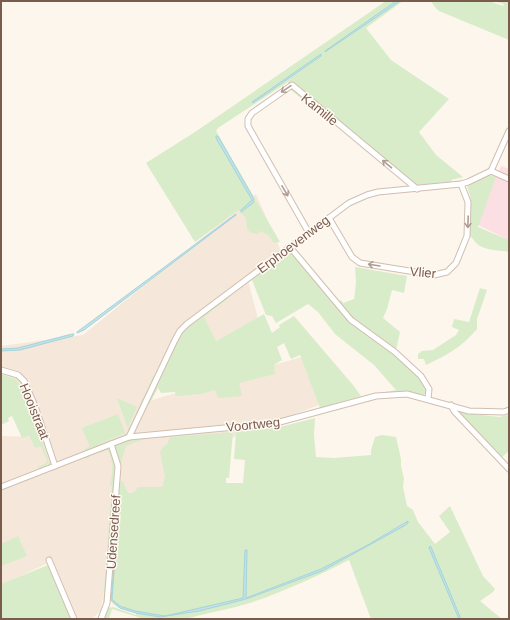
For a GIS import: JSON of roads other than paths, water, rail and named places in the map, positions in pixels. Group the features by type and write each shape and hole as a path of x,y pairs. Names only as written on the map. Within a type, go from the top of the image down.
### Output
{"street":[{"name":"Kamille","path":"309,232 248,126 248,119 252,113 292,86 417,189"},
{"path":"509,131 491,171 509,179"},
{"name":"Erphoevenweg","path":"129,437 180,331 187,324 309,232 349,203 367,195 378,192 461,184 491,171"},
{"name":"Vlier","path":"329,218 352,257 360,263 434,275 447,272 456,263 467,236 468,202 461,184"},
{"path":"290,247 351,320 395,352 421,376 429,389 428,398"},
{"name":"Hooistraat","path":"1,370 18,375 24,381 35,406 55,466"},
{"name":"Voortweg","path":"1,488 129,437 276,422 376,396 407,394 428,398 469,411 504,412 509,410"},
{"path":"451,405 454,411 509,469"},
{"name":"Udensedreef","path":"101,619 107,603 118,466 111,444"},
{"path":"49,560 74,619"}],"water":[{"path":"396,1 400,1 325,52 325,51"},
{"path":"321,54 321,56 253,103 252,102"},
{"path":"216,136 218,136 254,199 253,203 241,212 241,210 252,200"},
{"path":"236,214 84,330 77,333 77,332"},
{"path":"74,334 73,336 20,350 1,351 1,349 18,348"},
{"path":"408,521 408,523 404,526 322,571 246,599 199,611 160,617 136,613 120,608 111,600 115,557 112,599 120,606 135,611 165,616 243,598 245,550 247,550 246,598 321,569 366,546"},
{"path":"430,546 461,619 459,619 429,548"}]}
